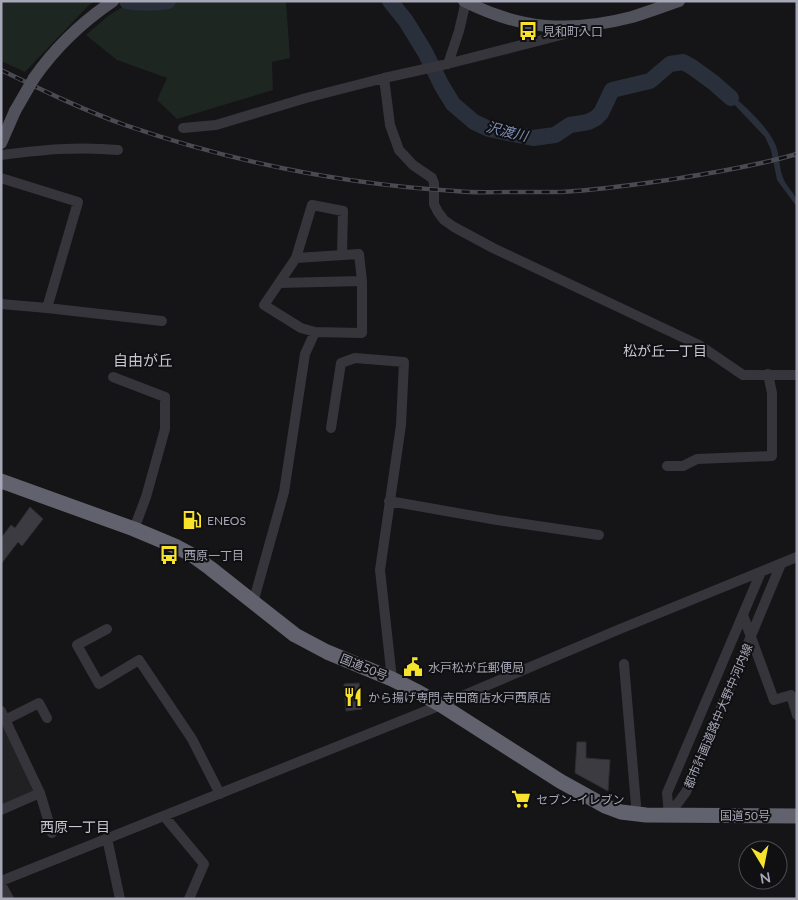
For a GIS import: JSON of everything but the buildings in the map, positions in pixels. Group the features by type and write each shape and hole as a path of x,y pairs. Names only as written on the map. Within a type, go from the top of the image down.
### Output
{"highway":[{"name":"国道50号","path":"1,481 158,538 192,555 290,631 309,643 392,679 441,705 588,797 613,809 634,814 797,816"}],"main road":[{"path":"1,143 15,110 34,78 52,55 65,40 96,12 113,1"},
{"path":"465,2 491,13 529,24 571,27 634,16 679,1"}],"street":[{"path":"446,65 459,31 465,2"},
{"path":"183,128 216,125 306,98 566,34 571,27"},
{"path":"384,78 390,125 399,150 413,165 432,178 434,183 434,204 444,220 478,240 698,346 742,375 797,375"},
{"path":"1,155 93,147 118,150"},
{"path":"1,178 78,202 47,308"},
{"path":"296,258 359,254 362,280 362,333 315,332 301,328 264,305 296,258 312,205 343,211 342,255"},
{"path":"279,283 362,280"},
{"path":"1,304 162,321"},
{"path":"254,602 284,492 305,354 315,332"},
{"path":"332,428 341,363 355,358 404,362 401,425 380,570 392,679"},
{"path":"667,466 683,466 697,459 772,456 772,393 768,374"},
{"path":"113,377 165,397 165,429 146,497 134,529"},
{"path":"390,501 497,520 599,535"},
{"path":"9,899 1,883 107,838 441,705 797,557"},
{"name":"都市計画道路中大野中河内線","path":"669,815 686,792 781,564"},
{"name":"都市計画道路中大野中河内線","path":"669,815 667,793 761,572"},
{"path":"744,615 774,700 791,695 797,715"},
{"path":"107,629 77,645 98,684 138,660 192,738 220,794"},
{"path":"624,664 636,802 634,814"},
{"path":"46,718 39,703 3,715 40,793 52,833"},
{"path":"1,810 40,793"},
{"path":"164,816 204,864 188,899"},
{"path":"107,838 120,899"}],"shaded area":[{"path":"1,1 95,1 25,72 1,61"},
{"path":"132,1 286,1 290,58 272,62 273,90 177,119 157,100 167,78 117,60 86,35 108,16"},
{"path":"716,81 757,119 771,137 776,146 782,176 794,195 797,207 777,180 771,150 765,137 731,101 712,85"},
{"path":"1,719 35,791 1,806"}],"waterway":[{"name":"沢渡川","path":"127,1 137,3 168,1"},
{"name":"沢渡川","path":"390,1 406,21 425,52 453,104 474,122 489,129 533,138 555,135 570,125 588,122 596,118 601,113 612,90 650,81 670,64 683,62 714,83 731,98"}],"railway":[{"path":"1,70 109,119 206,150 329,177 413,188 462,192 562,192 588,190 700,175 749,166 797,154"}],"place":[{"name":"見和町入口","path":"528,31"},
{"name":"ENEOS","path":"192,520"},
{"name":"西原一丁目","path":"169,555"},
{"name":"水戸松が丘郵便局","path":"413,667"},
{"name":"から揚げ専門 寺田商店水戸西原店","path":"353,697"},
{"name":"セブン-イレブン","path":"521,799"}],"district":[{"name":"松が丘一丁目","path":"665,350"},
{"name":"自由が丘","path":"143,360"},
{"name":"西原一丁目","path":"75,826"}]}
